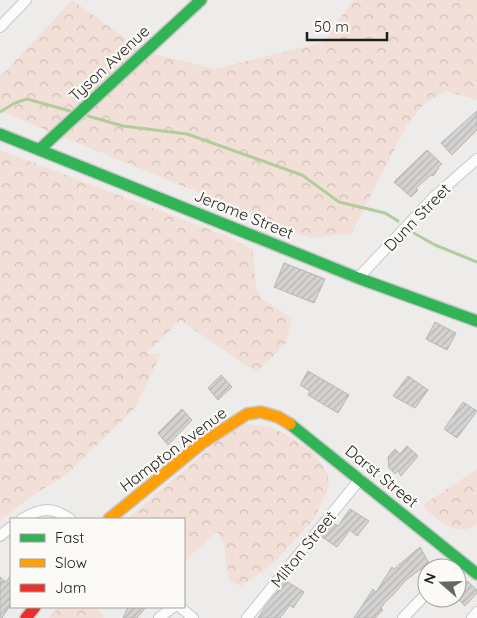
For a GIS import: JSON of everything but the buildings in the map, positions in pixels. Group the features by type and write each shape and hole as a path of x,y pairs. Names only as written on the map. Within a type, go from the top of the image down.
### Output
{"street":[{"path":"0,27 26,0"},
{"name":"Tyson Avenue","path":"39,150 201,0"},
{"name":"Jerome Street","path":"0,134 358,278 477,321"},
{"name":"Dunn Street","path":"358,278 435,196 477,159"},
{"name":"Darst Street","path":"261,412 278,417 295,427 360,480 447,558"},
{"name":"Hampton Avenue","path":"110,518 201,444 247,414 261,412"},
{"name":"Milton Street","path":"247,618 360,480"},
{"path":"24,518 38,510 49,509 60,512 69,518"},
{"path":"0,536 10,528"},
{"path":"403,618 417,603"},
{"path":"158,618 172,608"},
{"path":"181,608 192,617"},
{"path":"472,618 477,612"}],"green space":[{"path":"72,0 143,51 215,69 324,42 353,0 477,0 477,100 445,91 423,105 407,125 351,234 309,238 0,111 0,77"},
{"path":"0,150 227,236 253,250 256,288 262,299 292,318 286,343 257,373 180,320 146,354 161,354 134,409 66,475 33,495 0,521"},
{"path":"246,424 271,427 294,439 315,454 328,474 329,487 314,519 272,565 241,586 229,581 224,544 217,532 185,563 185,518 128,518 234,427"},
{"path":"477,469 477,523 471,528 461,530 448,526 431,514 423,505"},
{"path":"58,608 98,608 104,618 49,618"}],"waterway":[{"path":"0,112 15,103 27,99 70,111"},
{"path":"88,116 123,126 187,134 302,175 339,202 385,213 398,221"},
{"path":"412,232 435,245 477,262"}],"traffic: fast":[{"path":"39,150 201,0"},
{"path":"0,134 358,278 477,321"},
{"path":"290,424 477,574"}],"traffic: slow":[{"path":"110,518 201,444 247,414 261,412 278,417 290,424"}],"traffic: jam":[{"path":"26,618 34,608"}]}
